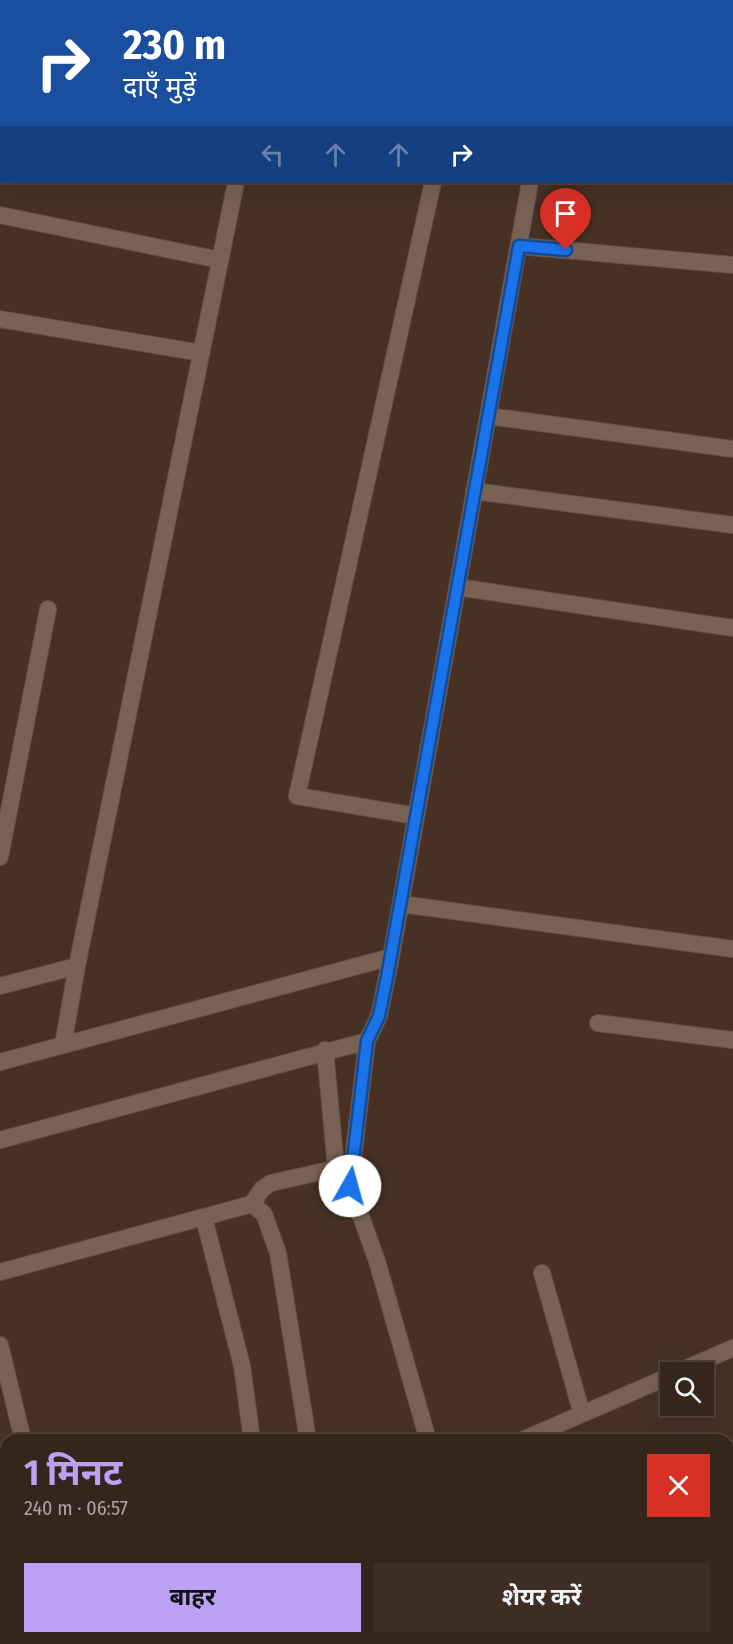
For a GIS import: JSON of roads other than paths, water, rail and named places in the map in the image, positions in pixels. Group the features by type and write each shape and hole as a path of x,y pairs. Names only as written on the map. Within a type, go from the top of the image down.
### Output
{"street":[{"path":"63,1045 76,966 236,183"},
{"path":"416,816 297,796 433,183"},
{"path":"345,1167 367,1041 379,1016 391,957 530,183"},
{"path":"0,215 220,260"},
{"path":"519,246 733,265"},
{"path":"0,319 201,353"},
{"path":"488,416 733,449"},
{"path":"474,491 733,525"},
{"path":"457,586 733,628"},
{"path":"0,857 48,609"},
{"path":"400,904 733,948"},
{"path":"0,1062 391,957"},
{"path":"0,986 76,966"},
{"path":"598,1023 733,1040"},
{"path":"0,1140 325,1050 367,1041"},
{"path":"325,1050 350,1186 377,1261 426,1434"},
{"path":"0,1272 252,1204 262,1189 271,1183 345,1167"},
{"path":"252,1204 264,1214 278,1253 307,1434"},
{"path":"204,1218 242,1366 251,1434"},
{"path":"542,1273 582,1414"},
{"path":"0,1345 22,1434"},
{"path":"701,1362 733,1348"},
{"path":"536,1434 660,1380"}]}
